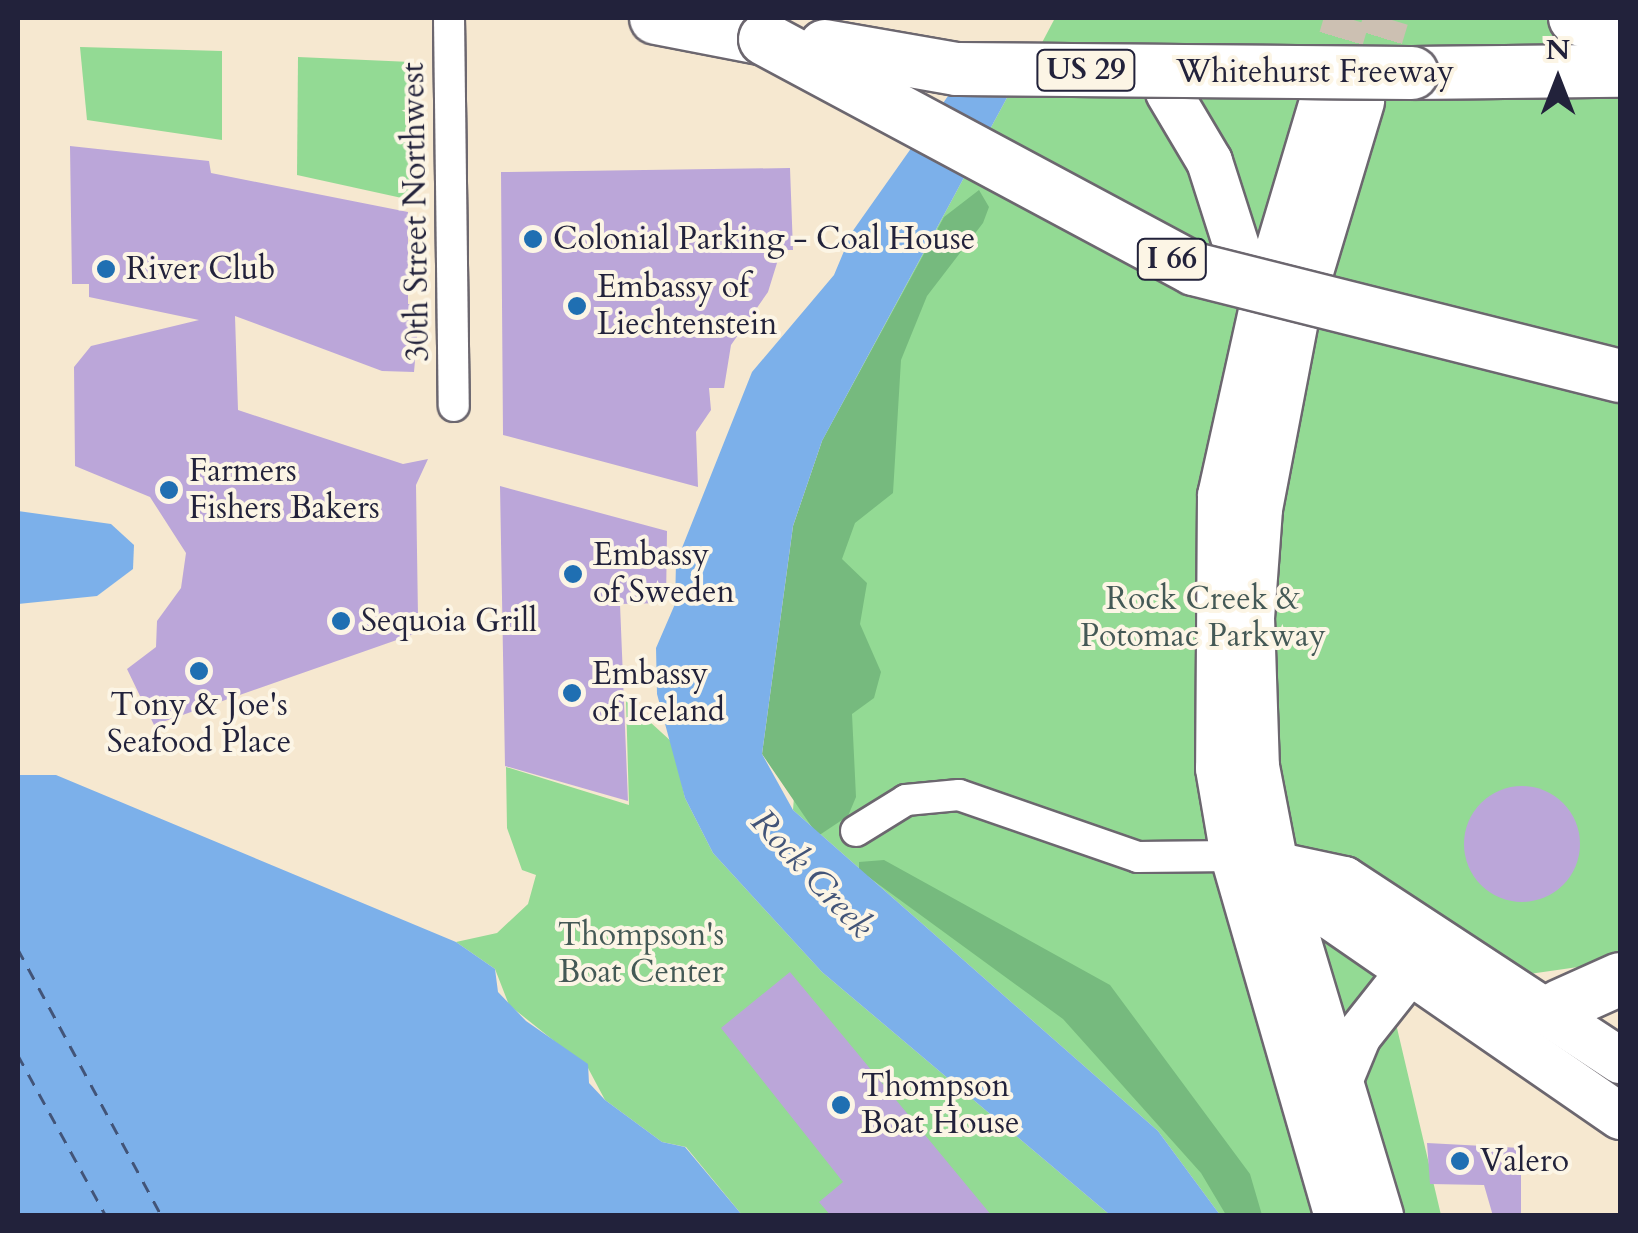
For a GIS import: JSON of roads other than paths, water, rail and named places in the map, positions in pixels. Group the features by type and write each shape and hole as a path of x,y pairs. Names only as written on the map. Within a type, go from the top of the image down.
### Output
{"highway":[{"name":"Whitehurst Freeway","path":"656,18 957,69 1620,71"},
{"path":"1574,18 1620,32"},
{"name":"I 66","path":"765,38 1194,269 1620,376"},
{"path":"1549,1005 1620,978"}],"main road":[{"path":"1168,92 1209,161 1269,290 1265,461 1251,616 1256,766 1254,860 1336,1216"},
{"path":"1341,103 1269,290 1244,368 1220,495 1212,634 1218,768 1339,1082 1380,1216"},
{"path":"1254,860 1408,972 1620,1116"},
{"path":"1254,860 1344,879 1549,1005 1620,1060"},
{"path":"1339,1082 1358,1035 1408,972"},
{"path":"1460,1007 1620,1006"}],"street":[{"name":"30th Street Northwest","path":"449,18 454,406"},
{"path":"856,830 906,800 960,795 1126,854 1254,860"}],"water":[{"name":"Rock Creek","path":"1050,18 822,441 793,526 762,754 793,810 1158,1131 1220,1215 1110,1215 822,972 713,853 685,798 657,694 656,648 675,604 676,563 752,372 834,275 852,232 996,28"},
{"path":"18,511 111,524 134,545 133,569 97,596 18,604"},
{"path":"18,775 56,775 456,942 495,969 498,992 526,1021 588,1064 589,1083 605,1100 662,1142 685,1147 742,1215 18,1215"}],"tunnel":[{"path":"1322,102 1347,18"},
{"path":"1361,101 1386,18"}],"place":[{"name":"Colonial Parking - Coal House","path":"533,239"},
{"name":"River Club","path":"106,269"},
{"name":"Embassy of Liechtenstein","path":"577,306"},
{"name":"Farmers Fishers Bakers","path":"169,490"},
{"name":"Embassy of Sweden","path":"573,574"},
{"name":"Sequoia Grill","path":"341,621"},
{"name":"Tony & Joe's Seafood Place","path":"199,671"},
{"name":"Embassy of Iceland","path":"572,693"},
{"name":"Thompson Boat House","path":"841,1105"},
{"name":"Valero","path":"1460,1161"}],"park label":[{"name":"Rock Creek & Potomac Parkway","path":"1203,618"},
{"name":"Thompson's Boat Center","path":"641,954"}]}
